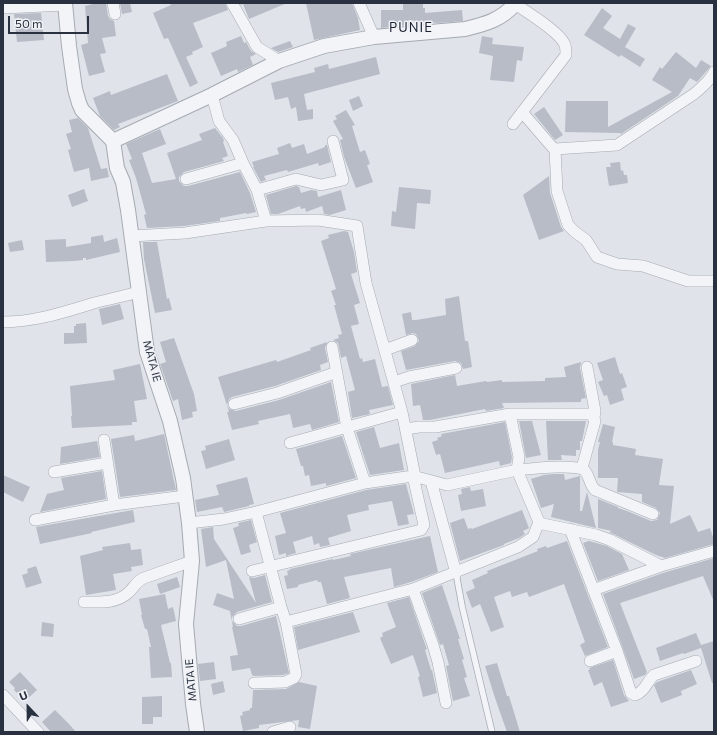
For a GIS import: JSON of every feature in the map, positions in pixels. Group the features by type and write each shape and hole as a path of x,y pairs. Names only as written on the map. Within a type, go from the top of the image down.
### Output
{"street":[{"path":"232,3 257,46 279,62"},
{"path":"359,3 374,37"},
{"path":"3,8 65,4 75,89 79,103 82,110 113,141 279,62 324,46 374,37 465,29 479,26 494,21 507,12 516,3 551,29 563,41 566,48 566,55 513,124"},
{"path":"522,112 555,149 617,145 694,94 703,86 714,72"},
{"path":"212,95 220,121 234,140 243,164 257,190 266,221"},
{"name":"MATA IE","path":"113,141 117,168 123,182 128,210 147,352 170,421 189,523 192,561 186,624 197,732"},
{"path":"257,190 296,179 321,185 343,180 333,142"},
{"path":"555,149 557,191 568,225 586,240 597,256 618,264 643,266 688,281 714,281"},
{"path":"186,179 243,164"},
{"path":"131,236 185,233 266,221 318,220 357,226 366,283 395,381 402,412 411,428 420,478 424,525 421,530 252,571"},
{"path":"3,322 43,318 139,292"},
{"path":"386,349 412,340"},
{"path":"332,346 348,428 365,483"},
{"path":"395,381 456,368"},
{"path":"582,468 595,421 595,411 587,368"},
{"path":"234,404 277,393 337,372"},
{"path":"290,443 402,412"},
{"path":"411,428 435,427 510,414 591,414 594,418"},
{"path":"286,622 413,589 520,551 533,538 539,522 517,470 519,458 510,414"},
{"path":"104,440 114,505"},
{"path":"54,472 107,463"},
{"path":"189,523 224,519 256,512 365,483 420,478 447,485 517,470 543,467 582,468 585,470 591,486 595,490 653,514"},
{"path":"420,478 449,575"},
{"path":"35,520 114,505 185,496"},
{"path":"254,683 285,682 294,678 296,674 286,622 256,512"},
{"path":"539,522 596,535 610,540 661,566"},
{"path":"570,529 617,651 630,691 633,695 642,692 654,675 696,661"},
{"path":"593,590 661,566 714,551"},
{"path":"84,602 114,601 128,593 139,580 192,561"},
{"path":"413,589 435,651 446,703"},
{"path":"239,619 281,607"},
{"path":"590,661 617,651"},
{"path":"3,695 38,732"},
{"path":"273,732 290,727"}],"lane":[{"path":"449,575 462,606 492,732"}],"building":[{"path":"93,3 106,3 108,16 114,21 116,36 102,38 106,53 100,54 105,72 89,76 81,45 88,43 85,6"},
{"path":"120,3 130,3 132,12 122,14"},
{"path":"170,3 225,3 228,10 193,23 203,47 192,52 193,54 186,57 198,83 190,87 168,38 164,39 153,13 171,5"},
{"path":"240,3 287,3 249,19 243,4 241,5"},
{"path":"306,3 352,3 358,18 360,30 314,40"},
{"path":"403,3 423,3 425,13 462,10 463,21 438,23 408,20 409,25 381,28 381,10 403,10"},
{"path":"602,8 612,16 603,28 620,39 628,24 636,28 625,47 645,59 640,67 621,55 619,57 584,35"},
{"path":"41,13 44,40 17,42 14,14"},
{"path":"241,36 244,43 246,42 251,51 256,54 250,57 253,65 238,72 237,69 221,76 211,53 227,46 226,42"},
{"path":"482,36 493,38 492,44 524,47 522,61 517,60 514,82 490,80 493,56 479,53"},
{"path":"290,41 293,47 278,52 271,48"},
{"path":"676,52 696,68 701,60 711,66 697,82 690,78 678,96 621,134 565,132 566,101 608,101 608,127 672,92 652,80 660,67 662,69"},
{"path":"376,57 380,74 304,94 307,110 313,109 313,119 298,121 296,107 291,109 288,97 275,100 271,83 315,72 314,68 328,64 329,69"},
{"path":"167,74 178,101 118,124 120,127 114,130 100,116 93,98 110,91 111,95"},
{"path":"359,96 363,106 353,111 349,100"},
{"path":"544,107 563,135 555,140 534,114"},
{"path":"346,110 355,125 352,126 360,152 365,150 370,164 367,165 373,182 356,188 344,157 340,140 343,139 333,121 337,119 335,116"},
{"path":"78,118 88,128 101,169 107,168 109,177 91,181 89,168 74,172 68,150 71,149 66,134 72,132 69,120"},
{"path":"215,128 223,138 228,156 222,158 224,161 184,172 179,177 179,181 184,186 188,186 240,172 250,193 256,212 220,218 220,221 184,226 147,228 144,215 146,214 136,178 129,160 132,159 126,144 160,129 166,144 142,153 152,183 176,179 167,153 202,140 199,134"},
{"path":"290,143 292,148 304,144 307,154 327,145 331,162 319,166 318,163 288,172 287,170 264,176 266,180 261,182 252,162 279,154 277,148"},
{"path":"620,162 621,171 623,170 624,175 627,175 628,183 609,186 606,167 611,167 610,163"},
{"path":"549,176 550,193 561,227 564,231 539,240 523,195"},
{"path":"296,186 299,187 301,193 311,190 317,191 318,197 341,190 346,210 330,215 324,214 322,206 306,212 305,208 301,209 300,206 278,214 271,214 266,195"},
{"path":"399,187 431,190 430,204 417,203 415,229 391,226 392,211 396,212"},
{"path":"84,189 88,201 72,207 68,195"},
{"path":"344,231 348,232 354,252 357,272 351,274 360,303 354,305 359,324 351,326 360,359 362,358 363,362 375,359 382,387 388,386 393,405 369,410 370,414 352,418 348,392 355,390 346,356 341,358 338,343 333,340 339,338 338,335 342,334 334,305 336,305 331,291 336,289 321,241 329,238 328,235"},
{"path":"103,235 104,242 117,238 120,252 86,260 86,258 83,258 83,260 74,261 46,262 45,240 66,239 66,247 91,243 91,237"},
{"path":"22,240 24,250 10,252 8,243"},
{"path":"143,242 157,242 167,299 169,298 172,310 155,313 144,259"},
{"path":"459,296 465,341 468,341 472,367 463,369 461,363 455,361 406,370 401,351 415,346 419,341 416,334 413,333 406,335 402,314 411,312 412,320 446,315 445,299"},
{"path":"120,304 124,319 102,325 99,309"},
{"path":"86,323 87,343 64,344 64,333 74,333 74,326 76,326 76,324"},
{"path":"174,338 194,394 197,411 192,412 193,417 182,420 178,399 173,401 160,364 166,362 160,342"},
{"path":"327,342 325,348 328,362 320,365 321,370 275,386 232,397 229,399 227,405 229,409 236,411 279,400 331,382 339,422 312,430 310,424 293,428 290,414 258,421 259,424 232,430 227,412 229,412 218,377 276,360 277,362 311,350 310,348"},
{"path":"615,357 620,374 622,373 627,387 621,389 624,400 610,405 607,395 604,396 598,382 603,380 597,363"},
{"path":"581,362 580,368 586,398 581,399 581,402 502,403 504,408 486,411 485,409 430,420 423,420 420,405 413,406 411,384 455,375 457,386 502,380 502,382 545,381 545,378 566,377 564,367"},
{"path":"140,364 147,399 134,401 137,422 132,422 132,425 72,428 70,386 115,380 113,370"},
{"path":"519,421 532,421 541,455 526,458"},
{"path":"546,421 586,421 582,441 580,441 580,450 576,450 576,456 561,455 562,460 548,460"},
{"path":"505,422 512,457 511,463 500,466 499,461 445,473 440,454 436,455 432,442 438,440 437,438 442,436 441,434"},
{"path":"603,424 615,427 612,442 613,445 636,449 635,455 663,459 659,485 674,486 670,524 690,515 698,532 710,528 714,544 665,558 609,532 612,531 598,528 598,499 651,521 657,520 660,513 656,508 642,502 642,494 617,492 618,478 598,478 598,450 600,442 598,442"},
{"path":"374,427 380,448 399,443 404,470 370,475 356,432"},
{"path":"164,434 176,490 120,497 111,439 134,435 135,441"},
{"path":"342,436 356,478 326,486 326,483 311,486 309,475 305,476 303,466 301,466 296,449"},
{"path":"229,439 235,460 206,469 201,451 206,450 205,446"},
{"path":"97,441 100,457 60,464 61,447"},
{"path":"102,471 106,499 40,512 47,494 64,490 61,478"},
{"path":"554,474 564,474 565,480 580,476 580,511 582,511 587,492 596,528 551,517 554,504 541,508 531,479"},
{"path":"3,475 30,487 23,502 3,492"},
{"path":"247,477 254,504 224,512 222,507 197,512 195,500 219,495 216,485"},
{"path":"406,484 414,514 407,515 409,524 398,526 392,501 368,505 369,510 347,515 351,531 328,538 330,545 320,547 319,543 314,545 312,536 293,542 296,553 286,556 286,553 279,555 275,536 286,533 280,513 366,490"},
{"path":"470,487 471,491 483,489 486,506 461,511 458,495 462,494 461,489"},
{"path":"133,510 135,522 40,544 36,527"},
{"path":"522,510 529,528 523,531 525,534 504,545 460,561 450,523 464,518 468,529 472,529"},
{"path":"251,520 257,542 249,545 251,552 241,555 233,528 239,526 238,523"},
{"path":"213,527 214,539 256,603 249,577 254,578 265,575 272,602 237,612 232,617 232,621 237,626 241,626 276,616 289,673 283,675 254,676 252,675 250,668 232,671 230,656 238,655 230,611 213,605 217,593 234,599 226,560 206,567 201,529"},
{"path":"430,536 438,572 394,587 391,568 344,577 350,598 327,604 321,582 318,582 317,580 298,585 298,587 287,589 284,576 288,575 287,571 290,569 351,556 350,554"},
{"path":"567,541 608,647 585,656 580,645 585,642 564,584 529,597 527,592 512,597 510,591 494,597 504,627 491,632 480,604 472,608 466,592 475,588 472,580 488,573 487,571 538,551 537,549 546,546 547,548"},
{"path":"589,541 607,546 622,554 629,570 598,581 583,543"},
{"path":"130,543 131,550 141,549 143,565 131,567 132,571 113,574 116,590 86,595 80,556 103,550 102,547"},
{"path":"714,558 714,602 703,576 620,603 647,672 645,675 634,679 603,594 663,573"},
{"path":"36,566 42,583 26,588 22,575 28,573 27,569"},
{"path":"177,577 180,587 160,594 157,584"},
{"path":"442,585 460,639 458,639 464,659 462,660 467,677 464,678 470,696 453,701 446,666 449,665 443,644 440,645 422,593"},
{"path":"165,594 168,609 173,607 176,621 161,625 171,663 172,677 151,678 149,647 151,647 147,629 145,629 141,615 139,599"},
{"path":"409,597 427,649 425,650 432,670 437,693 423,697 418,677 420,676 413,655 391,664 380,638 383,636 382,633 396,627 387,603"},
{"path":"353,612 360,632 298,650 294,627"},
{"path":"42,622 54,624 53,637 41,636"},
{"path":"696,633 701,645 714,641 714,683 712,683 701,648 660,661 656,648"},
{"path":"613,660 624,695 629,701 611,707 602,682 594,686 588,670 590,670 589,668"},
{"path":"214,662 216,679 200,681 198,664"},
{"path":"497,663 520,732 507,732 495,698 485,666"},
{"path":"691,670 697,684 681,691 682,695 661,703 654,685 657,682"},
{"path":"20,672 37,690 25,701 14,690 15,688 9,682"},
{"path":"223,681 225,692 213,695 211,684"},
{"path":"299,682 317,686 310,729 298,727 299,720 259,725 259,728 243,731 240,716 243,715 242,712 252,708 253,690 286,689"},
{"path":"162,696 162,717 153,717 153,724 142,724 142,697"},
{"path":"55,710 76,732 51,732 42,722"}],"district":[{"name":"PUNIE","path":"411,28"}]}
